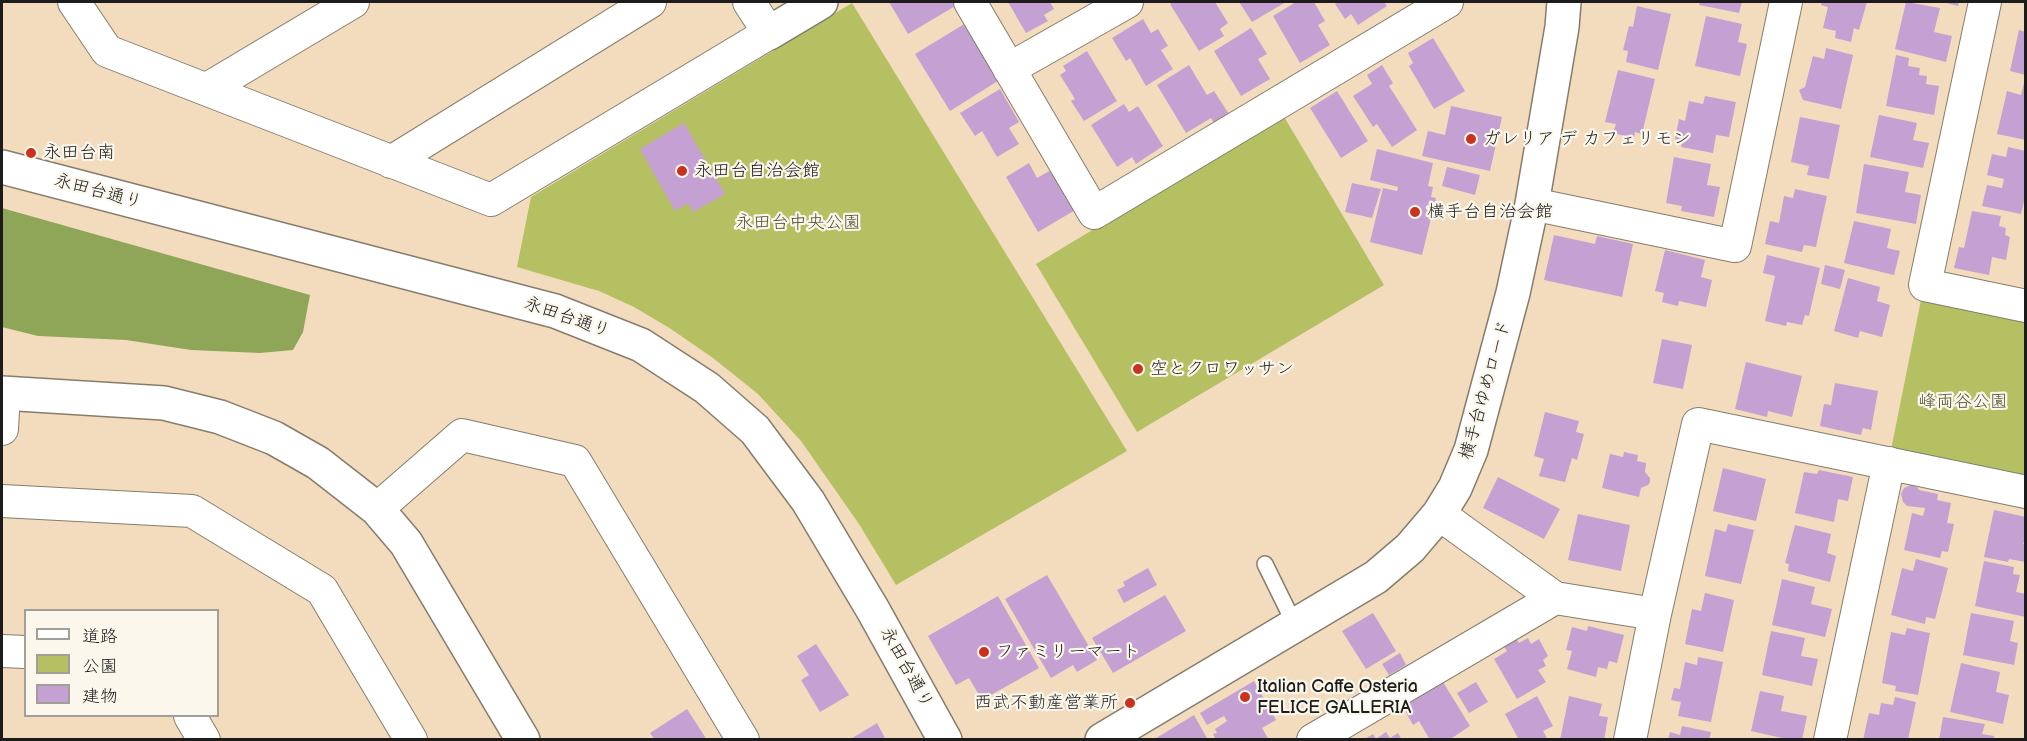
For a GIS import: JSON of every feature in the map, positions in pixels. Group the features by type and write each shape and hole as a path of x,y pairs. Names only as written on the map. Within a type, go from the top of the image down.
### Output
{"street":[{"path":"207,89 353,2"},
{"path":"391,162 650,2"},
{"path":"749,2 769,33"},
{"path":"78,3 107,51 491,200 821,2"},
{"path":"970,2 1094,213 1447,2"},
{"path":"1009,69 1127,2"},
{"name":"横手台ゆめロード","path":"1102,740 1376,577 1410,548 1439,514 1455,488 1471,450 1513,293 1532,204 1562,27 1564,2"},
{"path":"1532,204 1735,246 1786,2"},
{"path":"1985,2 1925,285 2025,306"},
{"name":"永田台通り","path":"2,166 555,311 641,345 706,388 755,430 808,501 873,610 945,740"},
{"path":"2,429 3,393 164,403 220,417 274,438 318,463 377,509 406,543 523,740"},
{"path":"1630,740 1655,614 1698,424 2025,492"},
{"path":"377,509 462,435 575,461 743,740"},
{"path":"1830,740 1889,463"},
{"path":"2,501 192,511 322,590 411,740"},
{"path":"1439,514 1555,598 1655,614"},
{"path":"1313,740 1555,598"},
{"path":"2,651 24,652"},
{"path":"191,717 204,740"}],"lane":[{"path":"1265,564 1295,625"}],"green space":[{"name":"永田台中央公園","path":"852,3 1127,451 896,585 859,524 801,441 758,394 713,358 634,307 599,291 517,267 531,197"},
{"path":"1283,115 1384,285 1137,432 1036,264"},
{"path":"2,208 310,295 303,332 293,350 260,353 191,350 126,340 38,336 2,327"},
{"name":"峰両谷公園","path":"1921,300 2025,321 2025,478 1891,450"}],"building":[{"path":"889,2 954,2 957,5 908,34"},
{"path":"1008,2 1050,2 1054,9 1044,15 1048,21 1026,33"},
{"path":"1173,2 1215,2 1228,23 1220,29 1224,36 1199,51 1170,4"},
{"path":"1239,2 1286,2 1252,22"},
{"path":"1296,2 1314,2 1325,21 1318,25 1330,45 1300,63 1273,16"},
{"path":"1339,2 1384,2 1387,6 1358,25 1351,14 1345,19 1335,4"},
{"path":"1700,2 1742,2 1739,13 1699,5"},
{"path":"1822,2 1867,2 1859,30 1854,28 1851,42 1835,38 1836,31 1823,28 1828,7 1821,5"},
{"path":"1906,2 1940,8 1934,32 1952,36 1946,62 1895,49"},
{"path":"1942,2 1959,2 1958,6"},
{"path":"1637,6 1671,14 1658,70 1626,62 1628,51 1623,50 1629,26 1633,27"},
{"path":"1706,16 1742,24 1738,42 1747,44 1740,76 1695,66"},
{"path":"1143,19 1151,33 1158,29 1168,46 1161,50 1173,69 1146,86 1130,58 1126,61 1112,38"},
{"path":"966,23 1001,79 950,111 915,54"},
{"path":"1251,28 1267,54 1258,59 1270,79 1241,96 1214,51"},
{"path":"2019,30 2026,32 2026,75 2010,71"},
{"path":"1433,38 1465,91 1434,109 1409,66 1413,63 1408,53"},
{"path":"1826,48 1853,55 1841,109 1803,100 1799,90 1805,87 1813,56 1824,59"},
{"path":"1087,51 1117,101 1084,121 1071,101 1075,99 1060,75 1066,71 1063,66"},
{"path":"1896,55 1909,58 1908,66 1920,68 1919,75 1927,76 1926,84 1939,86 1934,115 1886,106"},
{"path":"1189,65 1207,95 1214,91 1229,114 1214,123 1211,118 1186,133 1157,85"},
{"path":"1382,65 1393,83 1389,86 1417,130 1392,147 1377,124 1373,127 1353,96 1372,84 1367,75"},
{"path":"1618,70 1655,79 1642,134 1635,132 1634,138 1613,133 1616,124 1605,122"},
{"path":"2025,79 2026,140 1997,134 2007,91 2021,95"},
{"path":"1000,89 1019,122 1009,128 1019,144 997,157 982,131 975,136 960,113"},
{"path":"1337,91 1368,141 1341,158 1310,108"},
{"path":"1705,96 1736,102 1729,137 1716,135 1713,153 1681,147 1683,140 1675,139 1679,119 1685,121 1689,101 1703,104"},
{"path":"1124,104 1129,112 1138,106 1163,146 1136,164 1132,157 1117,167 1091,125"},
{"path":"1451,106 1502,117 1490,171 1422,156 1428,131 1445,135"},
{"path":"1879,115 1917,123 1913,140 1929,143 1923,168 1870,157"},
{"path":"1800,117 1840,125 1829,179 1807,175 1809,166 1791,162"},
{"name":"永田台自治会館","path":"684,123 725,194 693,212 688,203 675,211 640,149"},
{"path":"2008,147 2026,151 2026,193 2021,214 1982,206 1987,185 2002,188 2004,179 1987,175 1992,154 2006,157"},
{"path":"1377,149 1433,163 1428,186 1433,187 1431,197 1436,198 1422,255 1370,242 1383,188 1397,191 1398,187 1370,180"},
{"path":"1674,157 1711,164 1707,185 1720,187 1714,217 1681,211 1682,206 1666,203"},
{"path":"1029,163 1037,178 1053,169 1077,209 1038,232 1006,177"},
{"path":"1864,164 1909,172 1905,192 1921,195 1916,224 1856,213"},
{"path":"1447,167 1480,175 1475,195 1442,186"},
{"path":"1352,183 1381,189 1372,218 1345,212"},
{"path":"1795,189 1827,196 1816,247 1804,245 1802,252 1765,244 1770,221 1779,223 1784,196 1793,198"},
{"path":"1972,211 2001,216 1999,226 2006,228 2005,235 2010,237 2006,260 1992,257 1989,275 1954,268 1959,247 1964,248"},
{"path":"1854,221 1891,229 1887,248 1900,251 1894,275 1844,263"},
{"path":"1554,235 1595,244 1597,236 1633,244 1622,297 1544,280"},
{"path":"1665,250 1705,260 1701,277 1712,280 1706,307 1679,301 1678,306 1662,302 1664,293 1655,291"},
{"path":"1767,255 1820,268 1809,316 1805,315 1802,325 1787,322 1786,326 1765,321 1775,276 1763,273"},
{"path":"1825,265 1845,270 1840,289 1821,284"},
{"path":"1848,278 1880,287 1877,301 1890,305 1882,337 1860,331 1858,338 1834,331"},
{"path":"1662,339 1692,345 1683,389 1653,383"},
{"path":"1746,362 1802,376 1792,417 1768,411 1767,417 1735,409"},
{"path":"1835,383 1878,391 1871,430 1863,428 1861,435 1820,426 1824,404 1831,405"},
{"path":"1545,412 1579,421 1576,432 1584,434 1577,460 1572,458 1565,482 1539,476 1544,459 1534,456"},
{"path":"1624,452 1638,455 1637,461 1646,463 1645,472 1650,482 1641,488 1639,497 1602,488 1610,454 1623,457"},
{"path":"1723,468 1766,479 1756,521 1713,511"},
{"path":"1819,470 1853,477 1848,501 1838,499 1834,522 1795,513 1804,472 1817,474"},
{"path":"1498,477 1560,509 1544,539 1483,508"},
{"path":"1911,485 1919,490 1938,494 1937,500 1951,503 1947,523 1954,524 1948,552 1942,551 1940,558 1904,550 1912,513 1923,516 1925,508 1907,506 1903,502 1901,494 1904,488"},
{"path":"1994,510 2026,517 2026,539 2023,544 2026,545 2026,562 2009,559 2008,562 1984,557"},
{"path":"1578,514 1630,525 1621,571 1568,560"},
{"path":"1728,524 1754,530 1741,584 1705,576 1715,529 1726,532"},
{"path":"1795,525 1831,534 1827,553 1836,556 1830,582 1788,571 1789,564 1785,563"},
{"path":"1916,559 1948,568 1935,619 1926,617 1925,624 1891,615 1902,568 1913,571"},
{"path":"1984,561 2014,567 2013,574 2020,575 2016,592 2026,594 2026,617 1975,606"},
{"path":"1148,568 1157,585 1124,603 1117,590 1125,586 1123,582"},
{"path":"1047,575 1097,660 1077,672 1073,665 1051,678 1005,599"},
{"path":"1782,579 1815,587 1811,604 1832,609 1825,637 1772,625"},
{"path":"1705,593 1734,600 1723,652 1685,644 1692,609 1701,611"},
{"path":"1165,595 1186,631 1113,673 1092,638"},
{"name":"ファミリーマート","path":"998,596 1039,668 982,700 969,678 956,685 928,636"},
{"path":"1373,613 1396,651 1366,669 1342,631"},
{"path":"1971,613 2014,621 2010,641 2018,643 2014,665 1963,655"},
{"path":"1588,626 1624,635 1617,663 1609,661 1607,669 1598,667 1596,677 1567,669 1572,651 1566,650 1572,627 1587,631"},
{"path":"1907,628 1930,633 1918,695 1895,691 1896,686 1882,683 1891,632 1905,635"},
{"path":"1771,631 1805,638 1801,656 1818,659 1812,686 1762,675"},
{"path":"1516,638 1519,643 1528,638 1531,644 1539,639 1548,656 1543,660 1546,666 1538,670 1546,682 1517,699 1494,659 1507,651 1503,645"},
{"path":"816,644 849,695 820,712 801,680 809,675 797,656"},
{"path":"1400,653 1406,665 1389,675 1382,664"},
{"path":"1698,657 1723,662 1711,722 1678,716 1681,702 1671,700 1674,688 1680,689 1685,662 1697,665"},
{"path":"1961,663 2000,672 1996,692 2009,695 2003,724 1950,712"},
{"name":"Italian Caffe Osteria FELICE GALLERIA","path":"1254,681 1276,720 1262,728 1269,740 1216,740 1213,734 1217,733 1215,729 1227,721 1224,716 1207,725 1200,713"},
{"path":"1443,682 1470,726 1449,740 1430,740 1419,721 1413,725 1403,707"},
{"path":"1476,682 1488,702 1469,713 1457,693"},
{"path":"1760,691 1784,696 1781,711 1807,716 1802,740 1791,740 1751,731"},
{"path":"1537,696 1553,726 1543,731 1548,740 1519,740 1505,714"},
{"path":"1569,696 1602,704 1599,716 1608,717 1604,740 1560,740"},
{"path":"1895,697 1916,702 1908,740 1863,740 1869,713 1879,715 1881,703 1893,705"},
{"path":"687,709 707,740 655,740 650,733"},
{"path":"1194,715 1208,740 1153,740"},
{"path":"1943,717 1985,724 1982,734 1994,736 1994,740 1939,740"},
{"path":"877,723 886,740 849,740"},
{"path":"1682,726 1711,732 1709,740 1668,740 1670,732 1680,735"},
{"path":"1386,732 1390,738 1398,733 1402,740 1363,740 1373,734 1376,739"}],"place":[{"name":"ガレリア デ カフェリモン","path":"1471,139"},
{"name":"永田台南","path":"31,153"},
{"name":"永田台自治会館","path":"682,171"},
{"name":"横手台自治会館","path":"1415,212"},
{"name":"空とクロワッサン","path":"1138,369"},
{"name":"ファミリーマート","path":"984,652"},
{"name":"Italian Caffe Osteria FELICE GALLERIA","path":"1245,697"},
{"name":"西武不動産営業所","path":"1130,703"}]}
